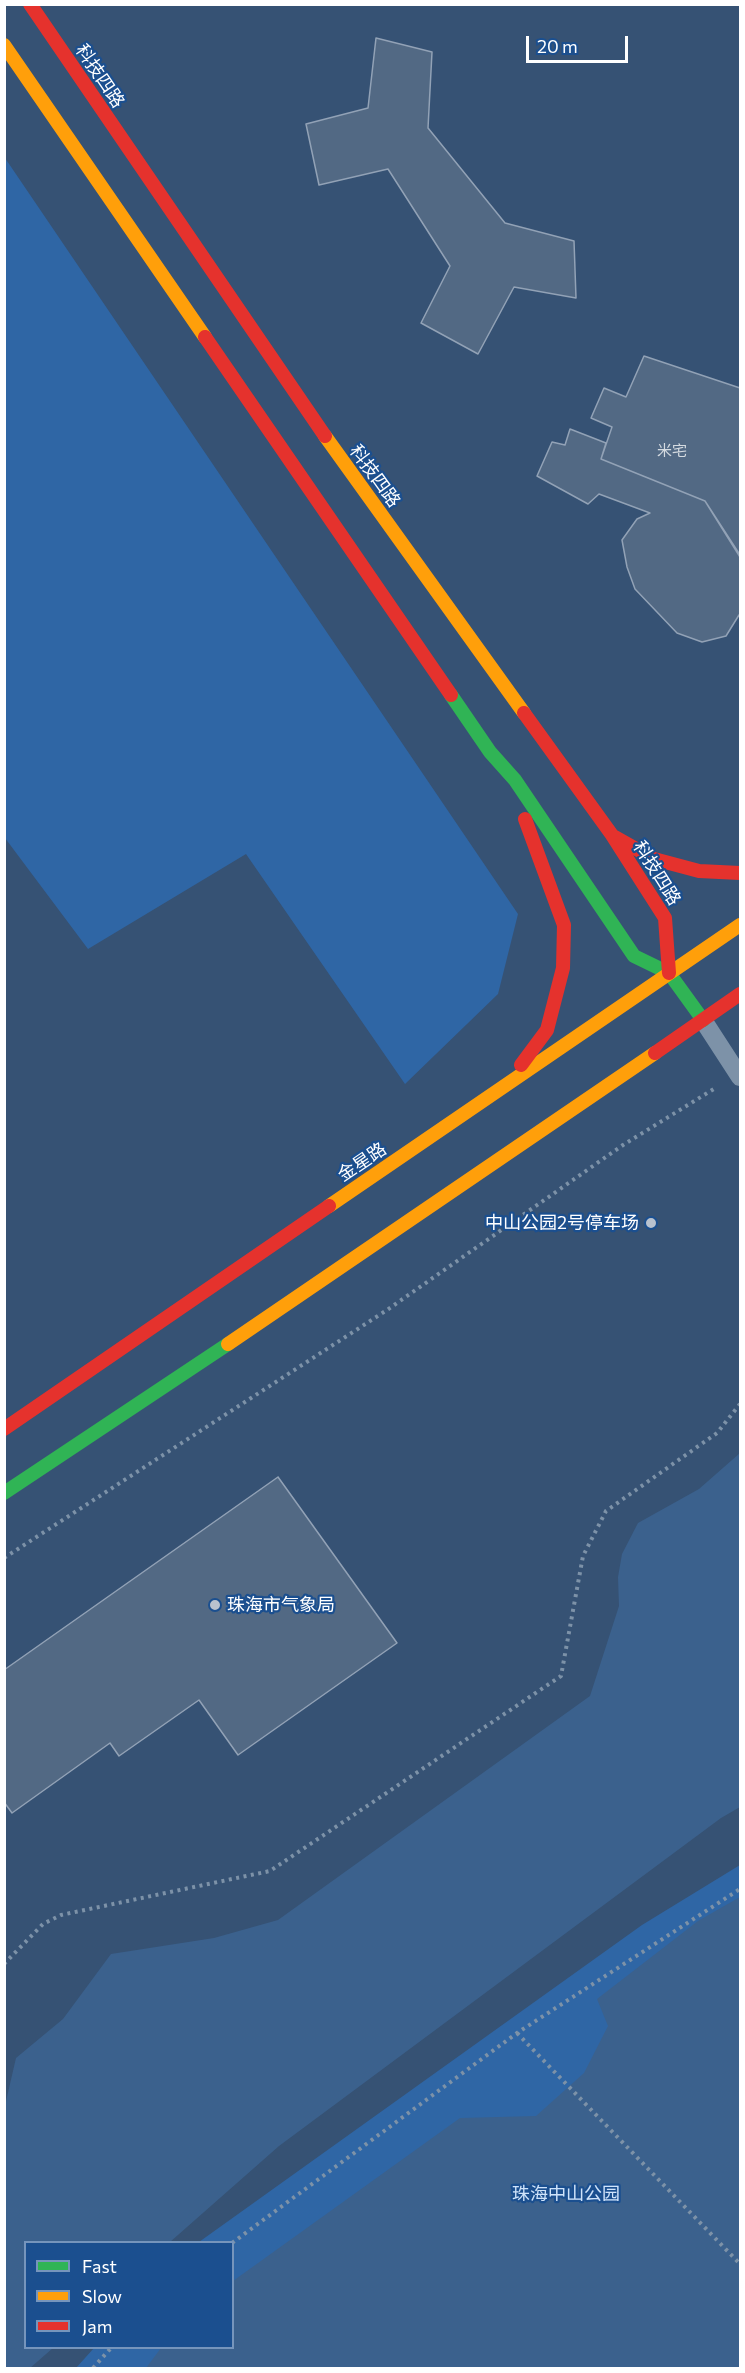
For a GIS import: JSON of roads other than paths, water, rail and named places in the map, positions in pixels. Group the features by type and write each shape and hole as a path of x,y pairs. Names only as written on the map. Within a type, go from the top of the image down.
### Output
{"street":[{"name":"科技四路","path":"30,4 329,442 612,835 665,918 669,973"},
{"path":"4,45 490,752 531,830 564,925 564,968 547,1030 506,1086"},
{"path":"490,752 515,780 634,956 669,973 703,1020"},
{"path":"612,835 654,859 699,871 741,873"},
{"name":"金星路","path":"4,1430 741,925"},
{"path":"4,1492 325,1280 741,994"}],"lane":[{"path":"703,1020 740,1075"}],"place":[{"name":"中山公园2号停车场","path":"651,1223"},
{"name":"珠海市气象局","path":"215,1605"}],"park label":[{"name":"珠海中山公园","path":"566,2194"}]}
